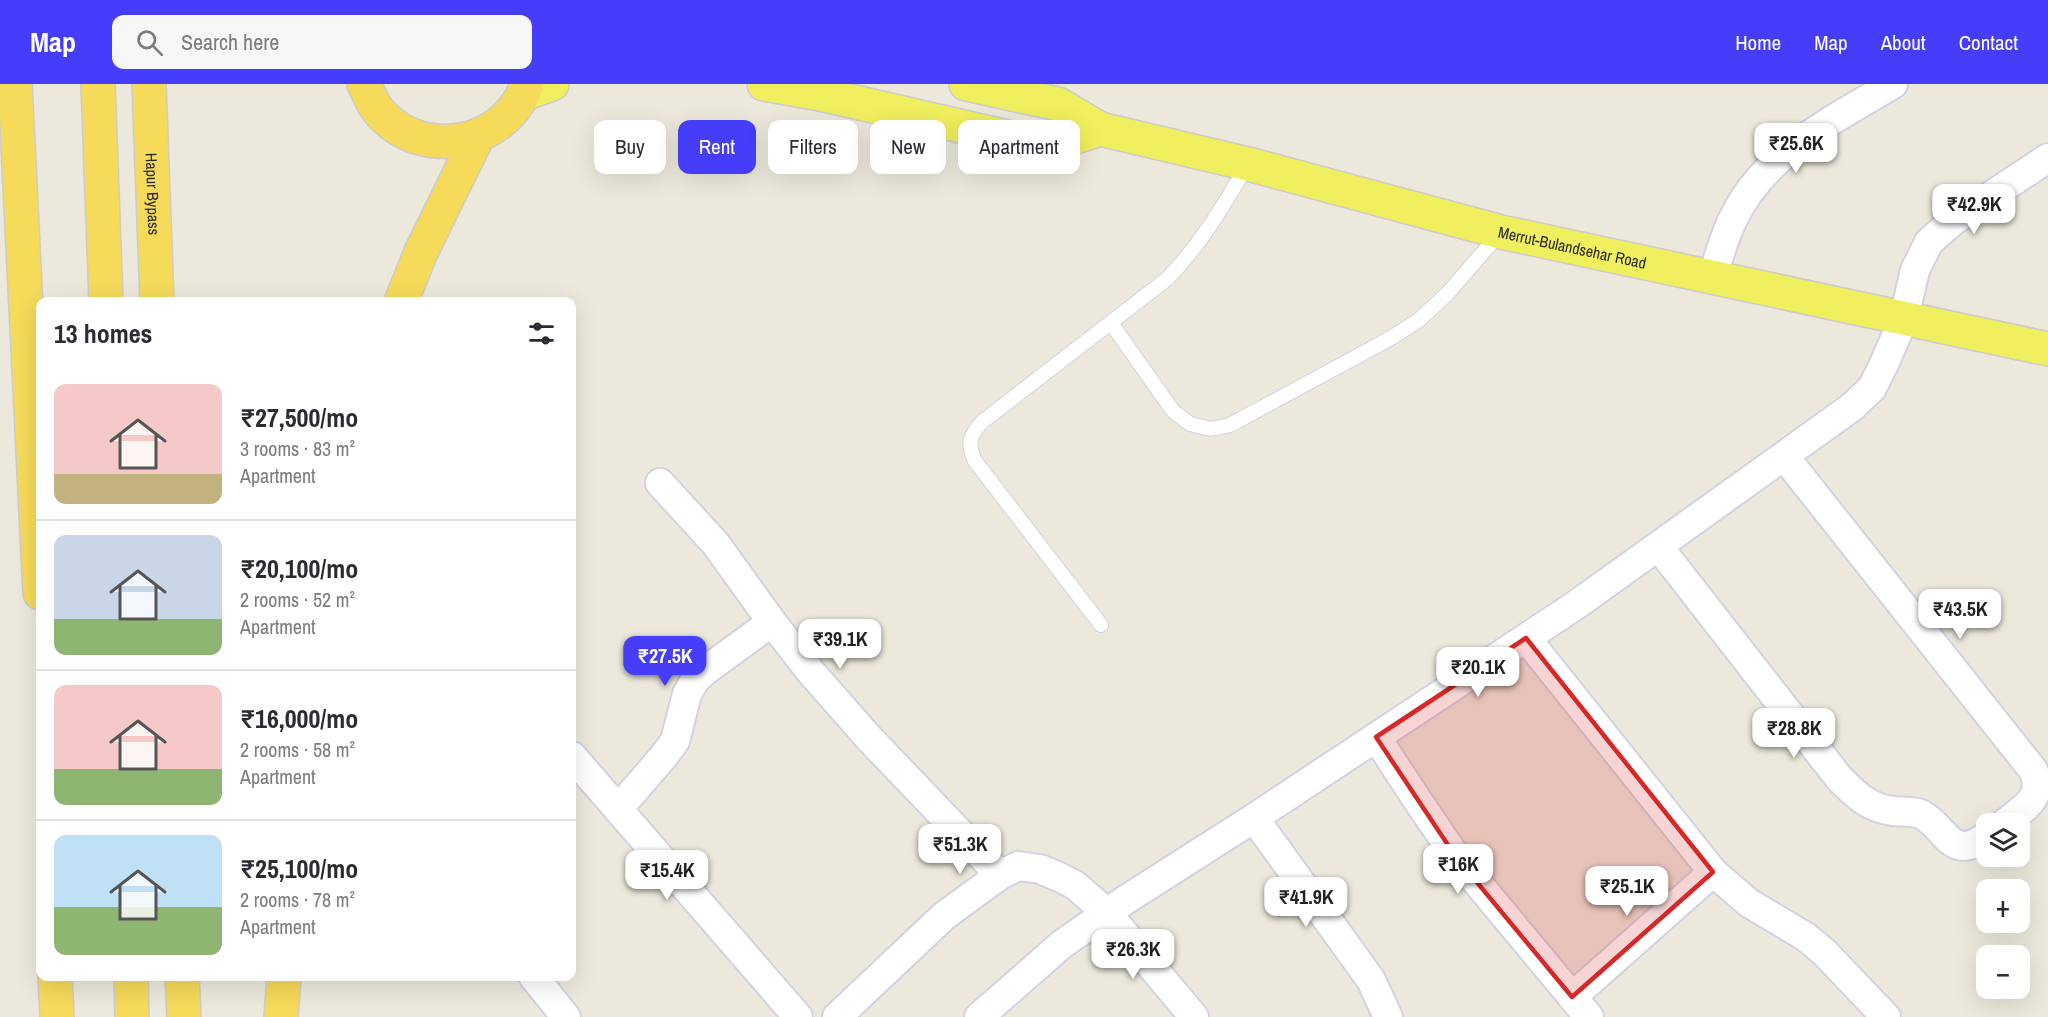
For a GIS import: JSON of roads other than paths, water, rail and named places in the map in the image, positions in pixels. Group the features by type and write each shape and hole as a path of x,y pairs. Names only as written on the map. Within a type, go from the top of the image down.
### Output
{"highway":[{"path":"15,84 36,512"},
{"path":"98,84 106,297"},
{"name":"Hapur Bypass","path":"149,84 157,297"},
{"path":"364,84 370,98 382,115 398,129 417,138 438,143 458,142 478,136 497,126 534,87"},
{"path":"403,297 421,252 478,136"},
{"path":"56,981 57,1017"},
{"path":"130,981 132,1017"},
{"path":"182,981 184,1017"},
{"path":"281,1017 284,981"}],"main road":[{"path":"764,84 819,94 1047,146 1100,129"},
{"name":"Merrut-Bulandsehar Road","path":"966,84 1058,104 1100,129 1248,164 1501,232 2048,349"}],"street":[{"path":"1712,277 1733,218 1752,186 1774,162 1802,140 1893,84"},
{"path":"988,1014 1061,945 1526,638 1852,407 1872,388 1904,318 1915,270 1929,243 1953,221 2048,159"},
{"path":"1784,456 2033,770 2038,781 2038,789 2030,803 2018,813"},
{"path":"660,483 715,543 810,671 868,737 1000,875"},
{"path":"1658,546 1839,778 1855,795 1878,809 1918,813 1929,819 1950,842 1960,846 1972,846 1976,843"},
{"path":"618,809 675,741 687,694 695,680 772,622"},
{"path":"1526,638 1713,873 1749,903 1806,937 1824,952 1886,1017"},
{"path":"1376,737 1456,857 1581,1007 1713,873"},
{"path":"576,761 798,1017"},
{"path":"1254,818 1360,963 1371,980 1388,1017"},
{"path":"837,1017 944,916 1000,875 1018,866 1040,869 1075,885 1107,913 1194,1017"},
{"path":"537,981 566,1017"}],"lane":[{"path":"1101,625 975,461 969,448 971,435 982,422 1167,279 1189,256 1205,234 1248,164"},
{"path":"1111,323 1173,411 1191,424 1211,429 1230,425 1419,320 1447,294 1501,232"}]}
